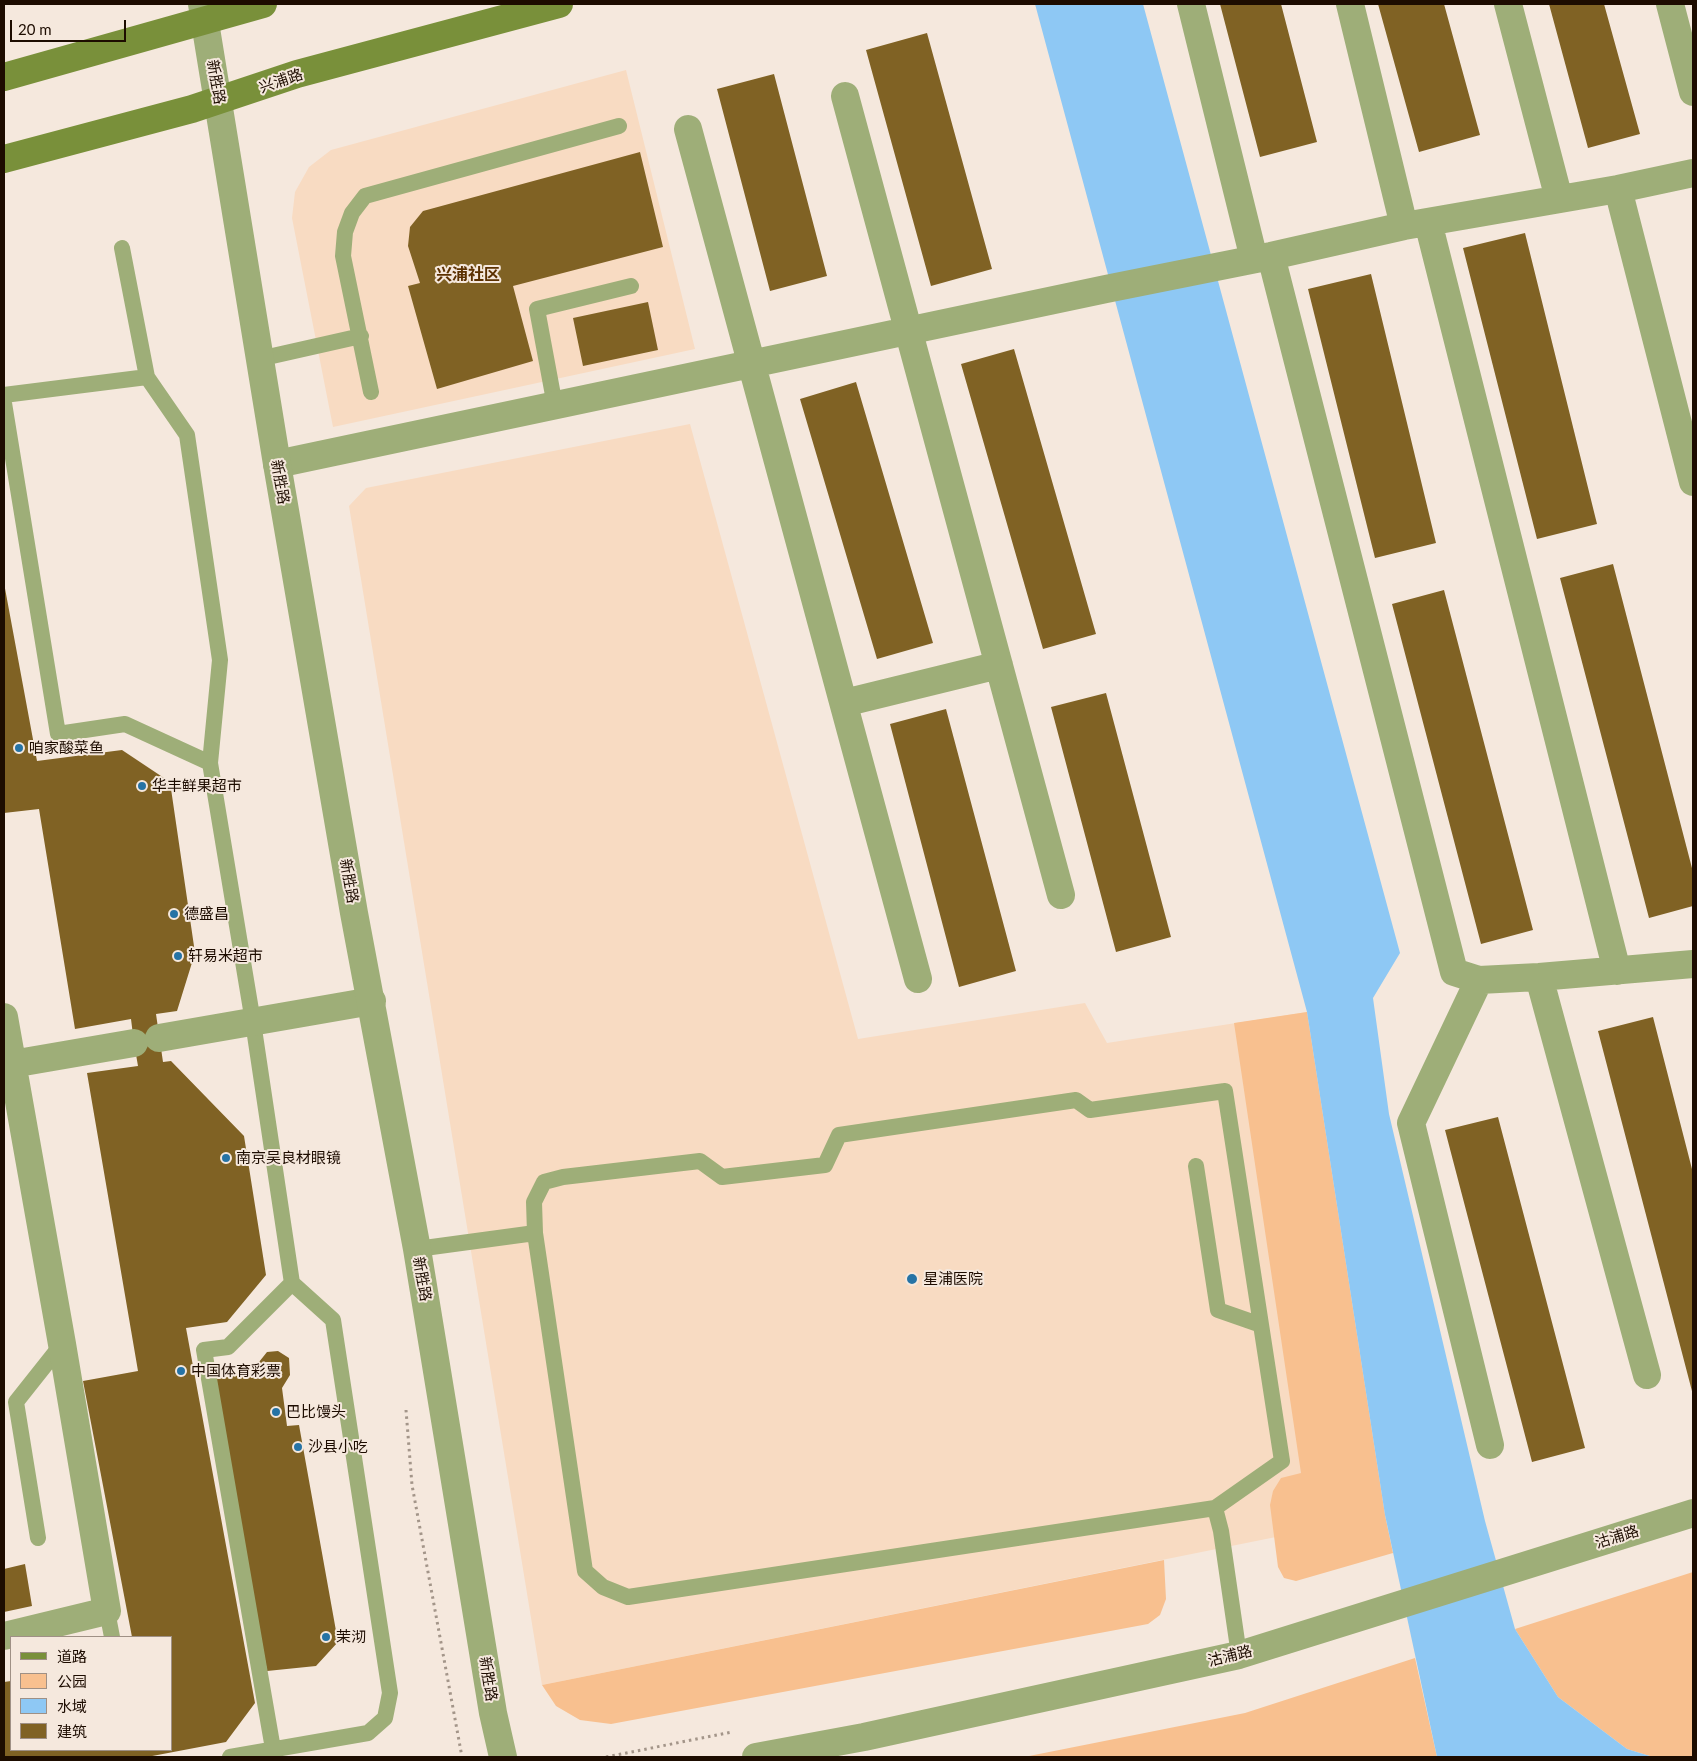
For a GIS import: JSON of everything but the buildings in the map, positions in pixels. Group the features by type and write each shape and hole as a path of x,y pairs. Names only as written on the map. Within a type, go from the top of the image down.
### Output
{"main road":[{"path":"4,77 203,12 263,4"},
{"name":"兴浦路","path":"4,159 219,100 297,74 559,4"}],"street":[{"path":"1191,4 1262,258 1454,972 1479,980 1693,964"},
{"path":"1350,4 1416,224 1616,971"},
{"path":"1508,4 1559,199"},
{"path":"1670,4 1693,92"},
{"name":"新胜路","path":"203,12 219,100 276,464 354,913 417,1249 492,1703 503,1757"},
{"path":"845,96 910,330 1061,895"},
{"path":"688,130 750,365 918,979"},
{"path":"276,464 1106,289 1262,258 1416,224 1618,189 1693,173"},
{"path":"1618,189 1693,482"},
{"path":"844,703 999,665"},
{"path":"1539,977 1647,1375"},
{"path":"1479,980 1411,1123 1490,1445"},
{"path":"12,1064 372,1001"},
{"path":"4,1016 109,1624 4,1636"},
{"name":"沽浦路","path":"756,1757 866,1747 1239,1654 1693,1514"}],"lane":[{"path":"371,392 362,336 344,256 345,232 352,213 365,196 619,126"},
{"path":"122,248 147,377 187,435 220,660 210,762 253,1022 292,1283 333,1320 390,1693 385,1718 368,1733 230,1757"},
{"path":"555,406 537,309 631,286"},
{"path":"259,359 362,336"},
{"path":"4,395 147,377"},
{"path":"4,403 58,734 125,724 210,762"},
{"path":"1225,1091 1262,1325 1282,1461 1215,1508 628,1597 603,1587 585,1571 534,1232 534,1202 544,1182 563,1177 700,1161 722,1177 825,1165 839,1135 1076,1100 1090,1110 1225,1091"},
{"path":"1196,1166 1218,1310 1262,1325"},
{"path":"417,1249 534,1232"},
{"path":"273,1749 204,1350 228,1347 292,1283"},
{"path":"38,1538 16,1402 62,1344"},
{"path":"1215,1508 1221,1531 1239,1654"}],"shaded area":[{"path":"626,70 695,349 333,427 292,218 295,192 309,167 331,150"},
{"name":"星浦医院","path":"690,424 858,1039 1085,1003 1107,1043 1307,1012 1385,1515 542,1685 349,506 366,488"}],"green space":[{"path":"1307,1012 1385,1515 1393,1553 1296,1581 1284,1578 1278,1567 1270,1505 1273,1491 1281,1478 1301,1473 1234,1023"},
{"path":"1164,1560 1166,1599 1160,1615 1148,1624 611,1724 580,1720 556,1706 542,1685"},
{"path":"1693,1572 1693,1757 1653,1757 1627,1749 1558,1697 1515,1629"},
{"path":"1415,1658 1437,1757 1024,1757 1245,1713"}],"water":[{"path":"1035,4 1143,4 1400,953 1373,998 1389,1114 1485,1521 1515,1629 1558,1697 1627,1749 1653,1757 1437,1757 1385,1515 1307,1012"}],"place":[{"name":"咱家酸菜鱼","path":"19,748"},
{"name":"华丰鲜果超市","path":"142,786"},
{"name":"德盛昌","path":"174,914"},
{"name":"轩易米超市","path":"178,956"},
{"name":"南京吴良材眼镜","path":"226,1158"},
{"name":"星浦医院","path":"912,1279"},
{"name":"中国体育彩票","path":"181,1371"},
{"name":"巴比馒头","path":"276,1412"},
{"name":"沙县小吃","path":"298,1447"},
{"name":"茉沏","path":"326,1637"}],"district":[{"name":"兴浦社区","path":"468,275"}]}
